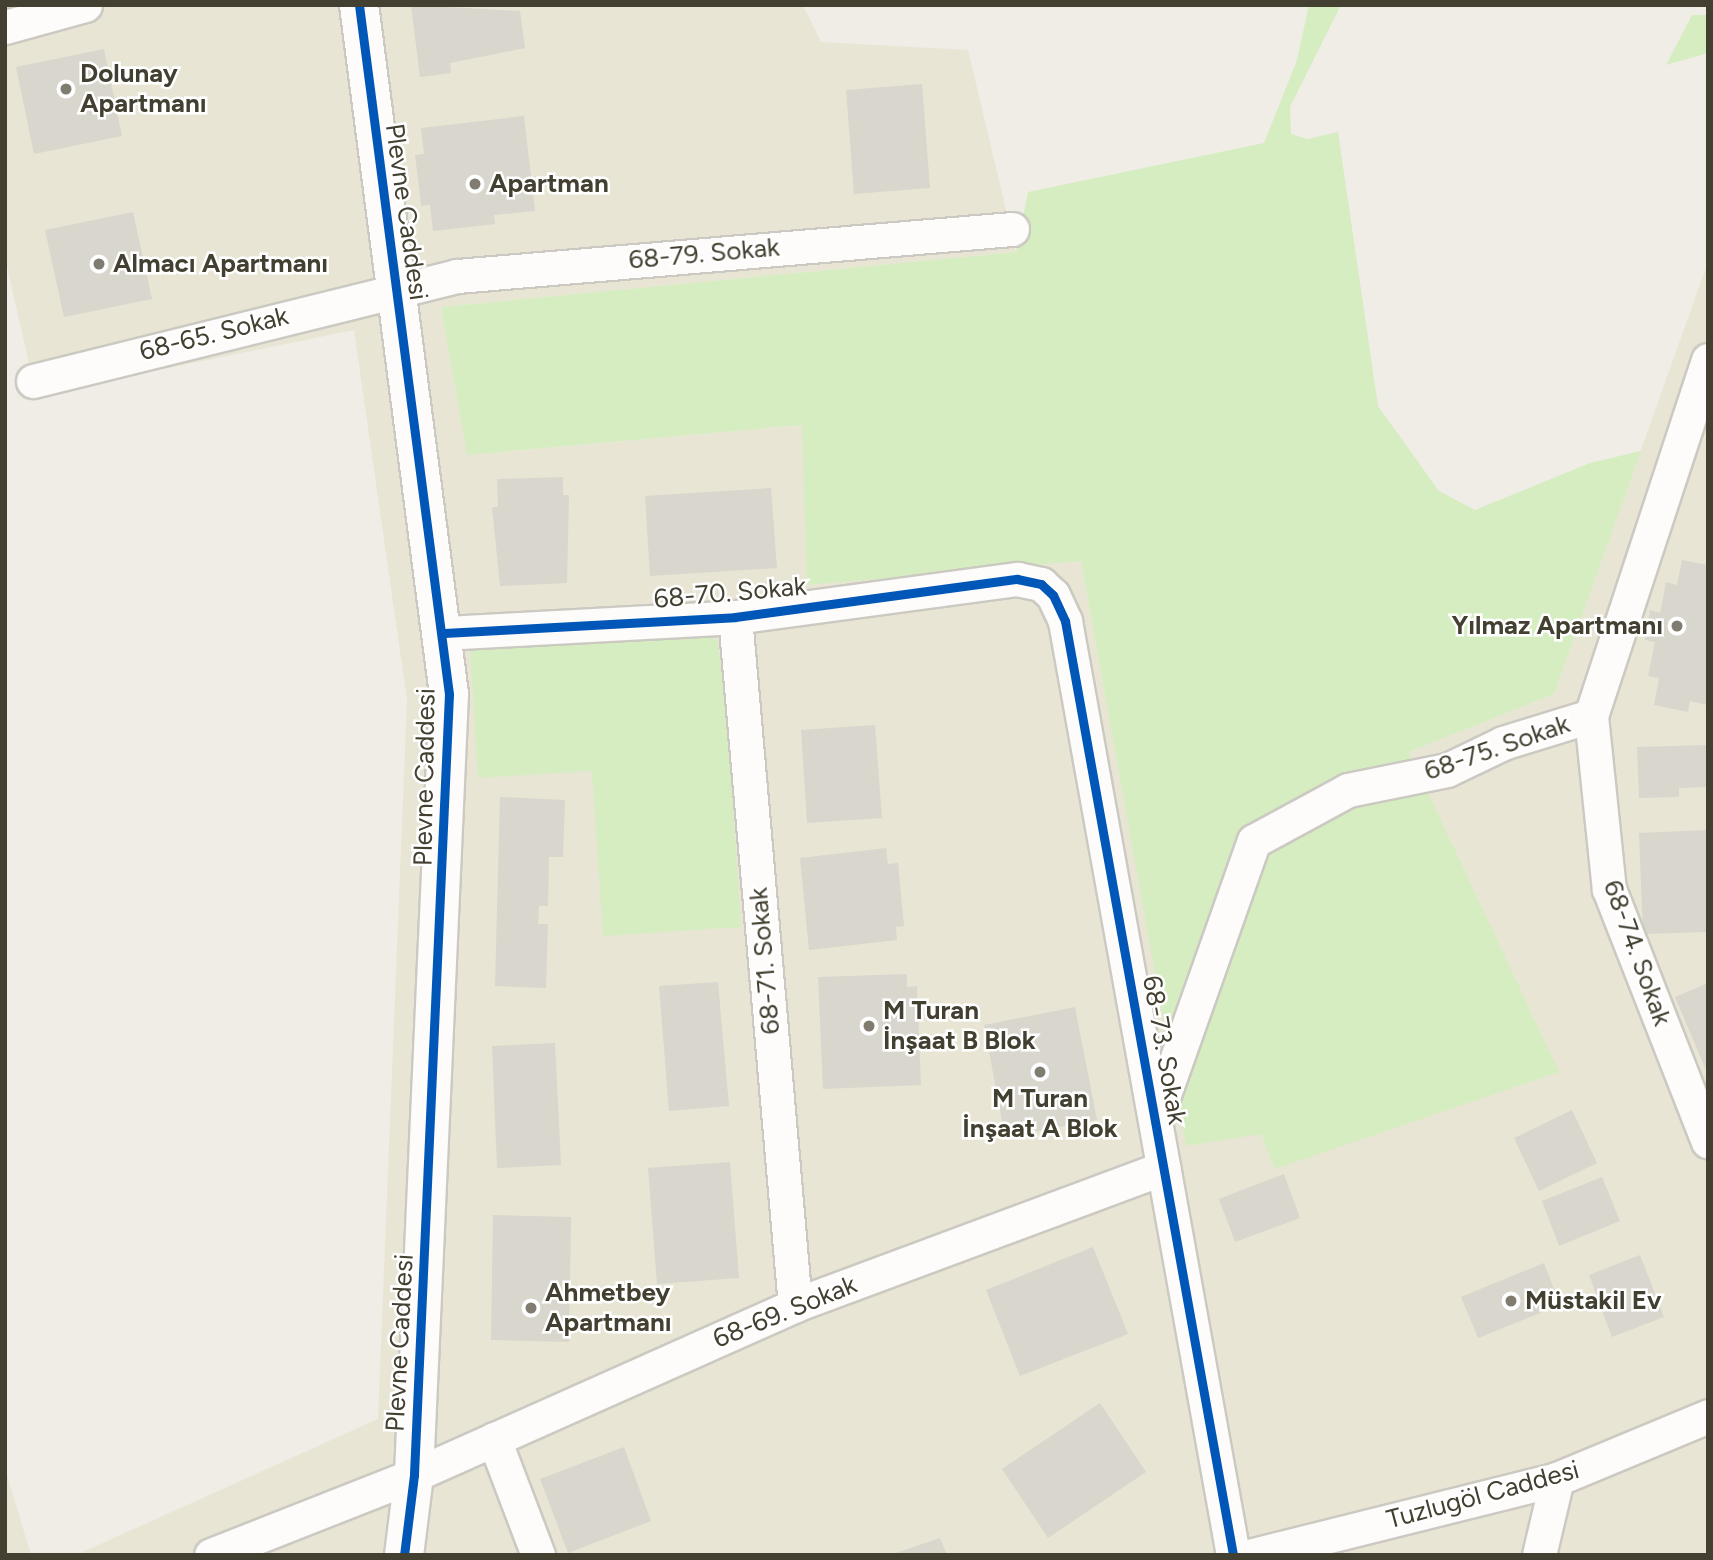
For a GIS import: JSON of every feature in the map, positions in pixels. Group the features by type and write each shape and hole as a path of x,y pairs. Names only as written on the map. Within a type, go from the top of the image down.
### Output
{"street":[{"path":"5,27 85,5"},
{"name":"Plevne Caddesi","path":"359,5 444,633 448,766 414,1475 404,1555"},
{"name":"68-79. Sokak","path":"396,288 521,269 1012,229"},
{"name":"68-65. Sokak","path":"33,381 396,288"},
{"name":"68-75. Sokak","path":"1155,1121 1254,841 1348,790 1447,770 1503,743 1591,716 1708,360"},
{"name":"68-70. Sokak","path":"444,633 734,617 1017,579"},
{"name":"68-73. Sokak","path":"1017,579 1041,584 1065,621 1233,1555"},
{"name":"68-71. Sokak","path":"734,617 795,1306"},
{"name":"68-74. Sokak","path":"1591,716 1609,889 1708,1141"},
{"name":"68-69. Sokak","path":"211,1555 414,1475 795,1306 1163,1168"},
{"name":"Tuzlugöl Caddesi","path":"1253,1555 1558,1479 1708,1416"},
{"path":"494,1439 538,1555"},
{"path":"1539,1555 1558,1479"}],"shaded area":[{"path":"5,5 803,5 821,42 968,50 1016,252 441,307 468,455 803,425 807,584 1081,561 1187,1146 1558,1072 1409,752 1554,694 1708,262 1708,1555 76,1555 378,1419 407,700 354,330 36,395 5,257"},
{"path":"5,1468 31,1555 5,1555"}],"green space":[{"path":"1309,5 1341,5 1290,107 1291,134 1307,139 1338,132 1378,406 1439,491 1475,510 1590,463 1641,451 1554,694 1409,752 1559,1072 1275,1169 1261,1134 1186,1146 1081,561 807,585 802,425 467,455 441,307 1016,252 1028,192 1264,143 1297,60"},
{"path":"1692,15 1708,15 1708,53 1666,65"},
{"path":"700,629 717,640 725,687 741,927 603,936 592,771 478,778 470,644"}],"building":[{"path":"411,5 520,11 525,48 450,63 451,73 420,77"},
{"name":"Dolunay Apartmanı","path":"104,49 122,136 34,154 16,67"},
{"path":"922,84 930,188 854,194 846,90"},
{"name":"Apartman","path":"524,116 535,211 494,215 495,224 433,231 430,205 421,206 415,155 424,154 421,128"},
{"name":"Almacı Apartmanı","path":"133,212 152,299 64,317 45,230"},
{"path":"563,477 563,495 569,495 567,583 500,586 492,507 498,507 497,479"},
{"path":"771,488 777,568 650,576 645,496"},
{"name":"Yılmaz Apartmanı","path":"1682,560 1708,565 1708,705 1690,701 1688,712 1654,705 1659,678 1648,676 1655,642 1645,640 1650,610 1660,613 1666,582 1677,585"},
{"path":"875,725 882,818 807,823 801,730"},
{"path":"1708,745 1708,787 1679,788 1679,797 1639,798 1637,747"},
{"path":"500,797 565,800 563,857 549,857 548,906 539,906 538,924 548,924 546,988 495,986"},
{"path":"1708,830 1708,932 1643,934 1639,833"},
{"path":"886,848 888,864 898,863 904,926 896,927 897,940 809,950 800,858"},
{"name":"M Turan İnşaat B Blok","path":"907,974 907,987 917,986 921,1085 823,1089 818,977"},
{"path":"718,982 729,1106 669,1111 659,986"},
{"path":"1708,983 1708,1075 1675,997"},
{"name":"M Turan İnşaat A Blok","path":"1075,1007 1097,1120 1005,1137 984,1025"},
{"path":"555,1043 561,1165 497,1168 492,1046"},
{"path":"1572,1110 1597,1163 1539,1191 1514,1138"},
{"path":"730,1162 739,1278 657,1284 648,1168"},
{"path":"1284,1174 1300,1218 1235,1242 1219,1199"},
{"name":"Müstakil Ev","path":"1602,1177 1620,1221 1559,1246 1542,1201"},
{"name":"Ahmetbey Apartmanı","path":"493,1215 571,1217 569,1342 491,1340"},
{"path":"1093,1247 1128,1334 1020,1376 986,1290"},
{"name":"Müstakil Ev","path":"1640,1255 1664,1317 1612,1337 1589,1275"},
{"name":"Müstakil Ev","path":"1544,1263 1560,1305 1478,1338 1461,1297"},
{"path":"1100,1403 1146,1472 1048,1538 1002,1469"},
{"path":"624,1447 651,1521 568,1553 540,1479"},
{"path":"940,1538 947,1555 893,1555 893,1554"}],"cycle path":[{"path":"359,5 449,694 414,1475 404,1555"},
{"path":"444,633 735,617 1017,579 1041,584 1053,595 1065,621 1233,1555"}],"place":[{"name":"Dolunay Apartmanı","path":"66,89"},
{"name":"Apartman","path":"475,184"},
{"name":"Almacı Apartmanı","path":"99,264"},
{"name":"Yılmaz Apartmanı","path":"1677,626"},
{"name":"M Turan İnşaat B Blok","path":"869,1026"},
{"name":"M Turan İnşaat A Blok","path":"1040,1072"},
{"name":"Müstakil Ev","path":"1511,1301"},
{"name":"Ahmetbey Apartmanı","path":"531,1308"}]}
